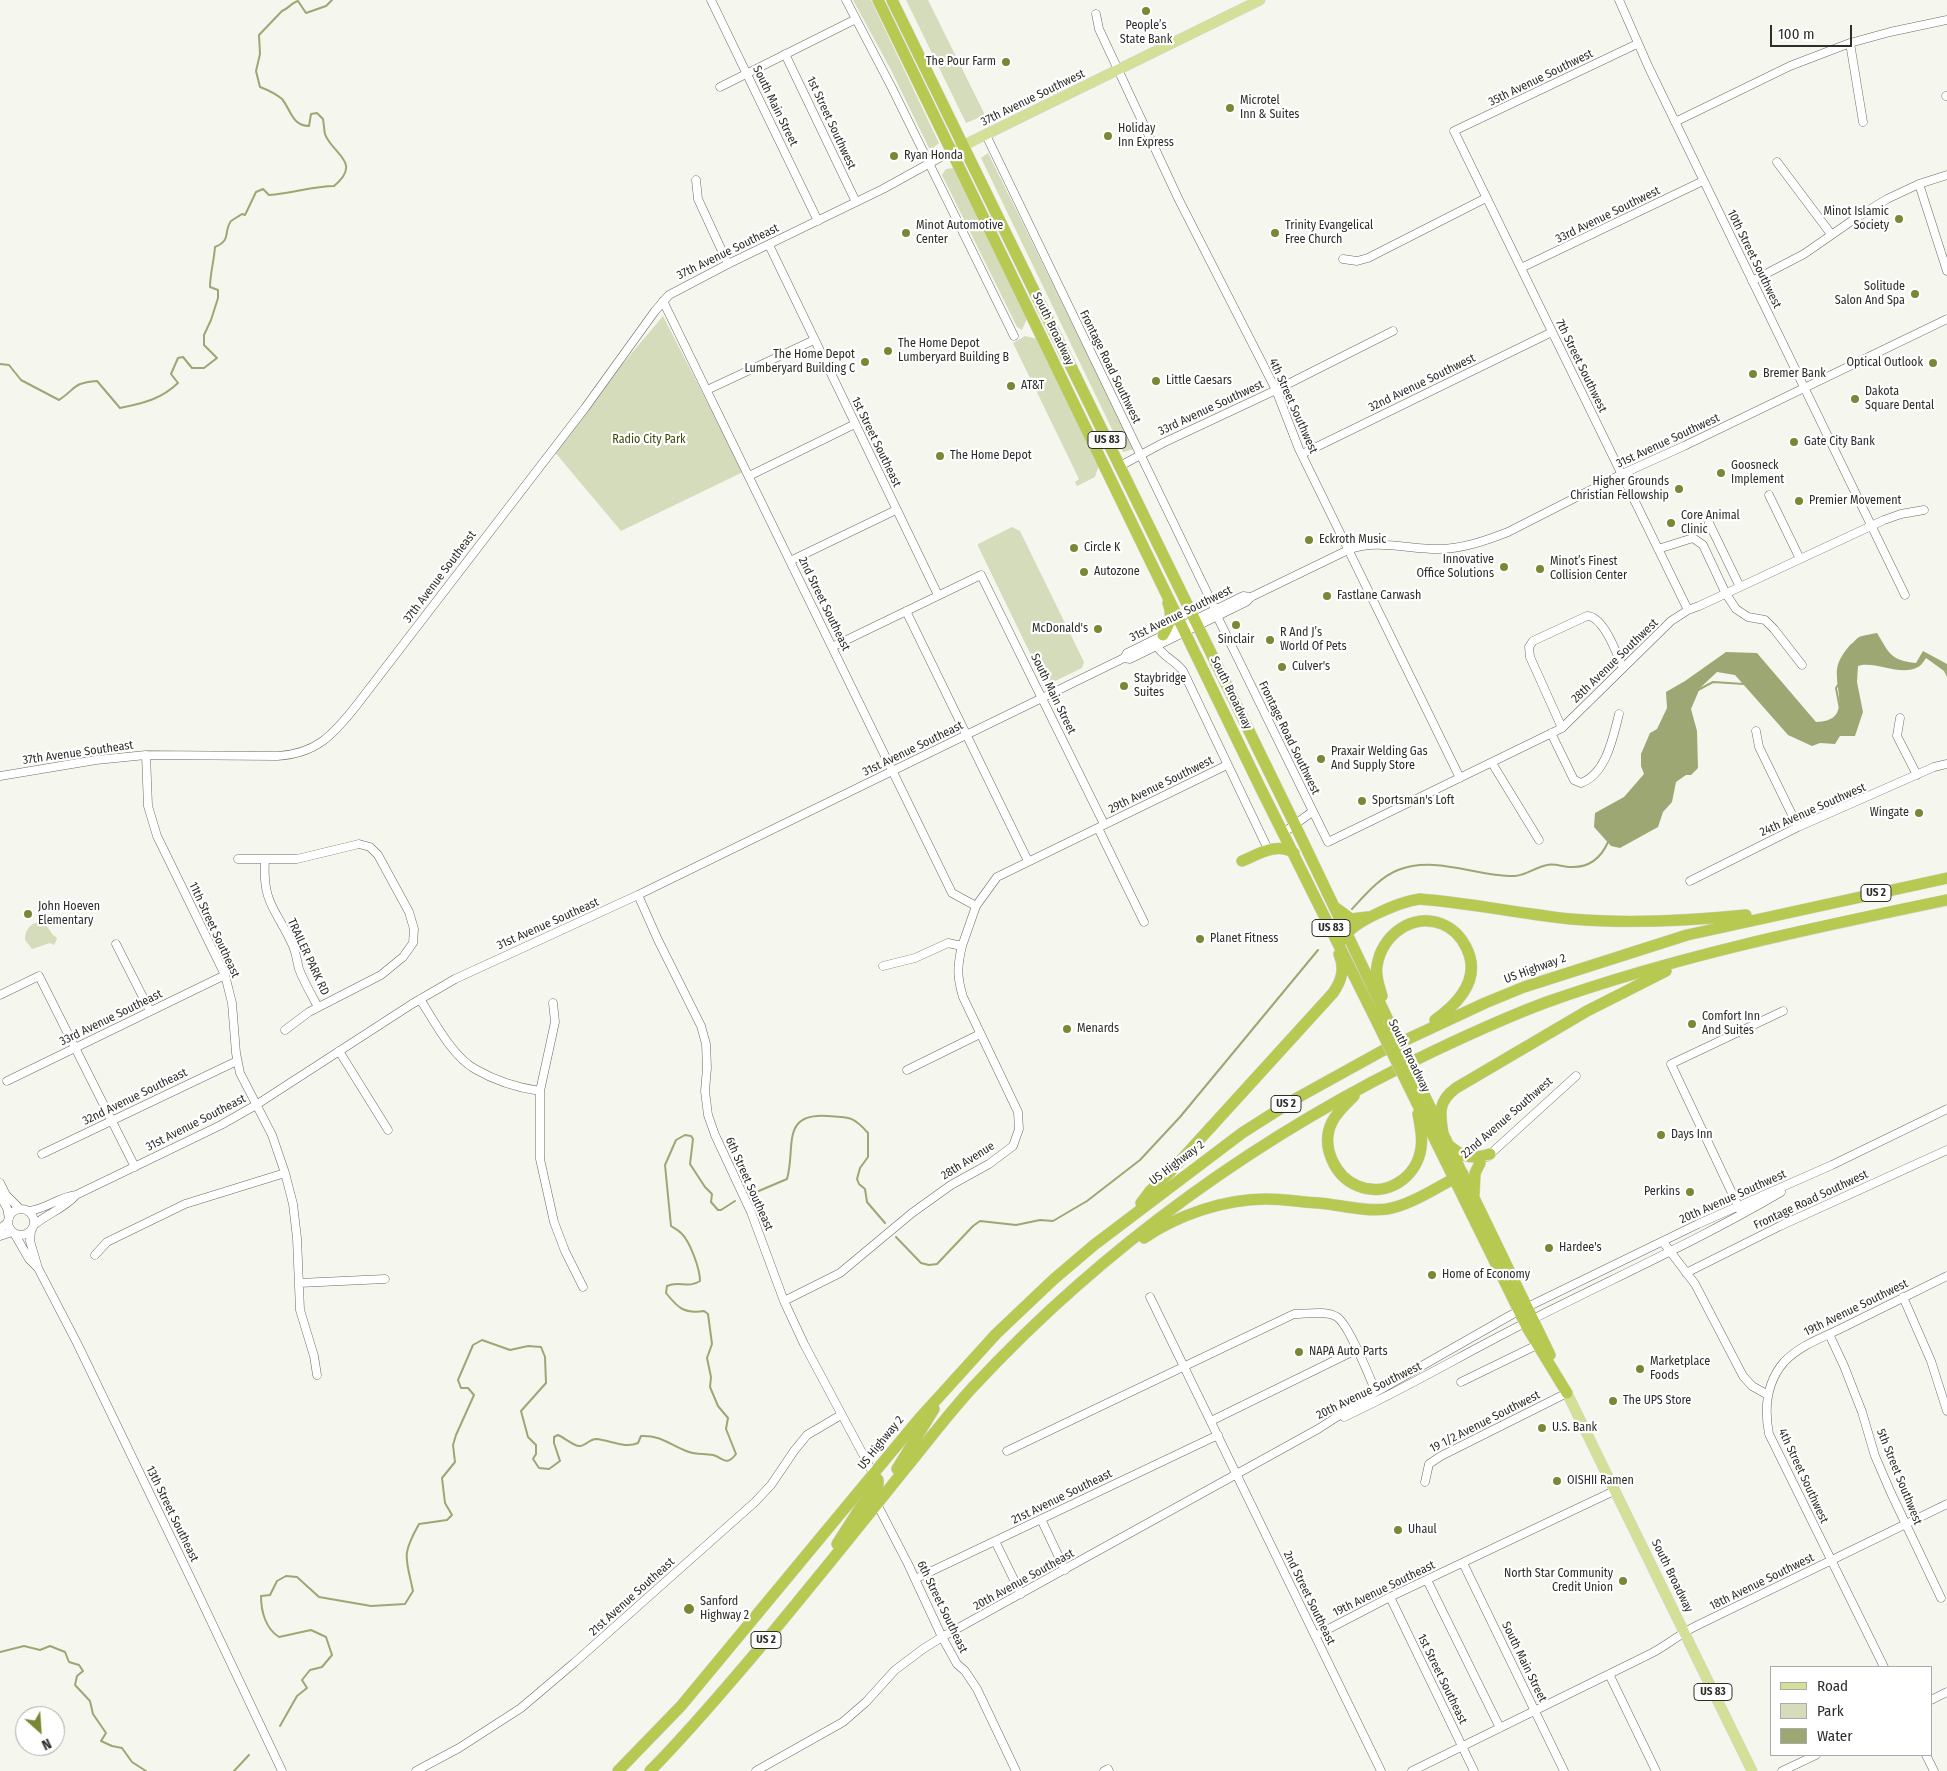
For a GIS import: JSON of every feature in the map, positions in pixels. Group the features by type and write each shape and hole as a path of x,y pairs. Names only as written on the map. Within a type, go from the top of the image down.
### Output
{"highway":[{"name":"South Broadway","path":"878,0 950,152 1160,578 1191,625 1238,708 1346,933 1413,1086 1458,1176 1474,1198 1523,1310"},
{"name":"South Broadway","path":"892,0 1173,575 1191,625 1283,833 1346,958 1386,1023"},
{"path":"1036,327 1043,325 1048,329 1072,382 1093,413"},
{"path":"1063,381 1090,418 1113,465 1117,468 1120,466"},
{"path":"1109,476 1118,475 1120,477 1145,529 1173,575"},
{"path":"1137,532 1158,563 1191,625"},
{"path":"1160,578 1160,586 1171,612 1171,621 1163,635"},
{"path":"1133,1215 1150,1191 1196,1144 1339,985 1343,975 1340,958 1305,884 1296,857 1287,849 1272,849 1242,861"},
{"name":"US Highway 2","path":"618,1771 680,1706 947,1386 996,1334 1054,1279 1133,1215 1219,1148 1271,1113 1359,1063 1406,1039 1485,1002 1575,970 1687,935 1947,877"},
{"path":"1346,958 1343,940 1346,933 1373,916 1408,900 1420,898 1552,917 1630,922 1700,920 1804,909"},
{"name":"US 2","path":"650,1771 722,1692 972,1387 1039,1321 1095,1270 1161,1217 1248,1156 1312,1114 1386,1073 1467,1035 1545,1003 1660,966 1947,900"},
{"path":"1332,906 1351,919 1373,916"},
{"path":"1386,1023 1377,966 1381,952 1390,937 1398,929 1420,922 1440,923 1452,929 1460,938 1470,957 1471,970 1466,988 1453,1006 1406,1039"},
{"path":"1490,1154 1472,1158 1459,1153 1446,1140 1441,1116 1442,1104 1448,1095 1456,1088 1636,984 1671,968 1723,950"},
{"path":"1386,1073 1373,1085 1358,1093 1345,1104 1330,1127 1328,1148 1330,1156 1337,1169 1350,1182 1360,1187 1373,1190 1381,1189 1400,1182 1412,1172 1419,1158 1422,1141 1413,1086"},
{"name":"South Broadway","path":"1413,1086 1446,1140 1468,1209 1567,1393"},
{"path":"1474,1198 1475,1173 1480,1163"},
{"path":"1095,1270 1148,1235 1201,1210 1265,1199 1375,1210 1389,1209 1402,1205 1458,1176"},
{"path":"1422,1195 1444,1190 1452,1192 1468,1209"},
{"name":"South Broadway","path":"1529,1321 1537,1345 1567,1393"},
{"path":"877,1504 878,1494 904,1459 947,1386"},
{"path":"808,1588 860,1508 878,1485 878,1480 874,1474"}],"main road":[{"name":"37th Avenue Southwest","path":"950,152 1260,0"},
{"name":"South Broadway","path":"1567,1393 1752,1771"}],"street":[{"name":"South Main Street","path":"711,0 818,221"},
{"path":"846,0 892,88 1014,336"},
{"name":"10th Street Southwest","path":"1619,0 1637,44 1905,595"},
{"name":"4th Street Southwest","path":"1096,14 1098,29 1205,253 1276,390 1302,454 1460,778"},
{"path":"720,87 856,19"},
{"path":"1675,122 1790,66 1850,43 1947,20"},
{"path":"1850,43 1863,122"},
{"name":"35th Avenue Southwest","path":"1454,132 1637,44"},
{"name":"1st Street Southwest","path":"785,54 856,202"},
{"name":"7th Street Southwest","path":"1454,132 1688,610"},
{"name":"Frontage Road Southwest","path":"986,135 1328,842"},
{"name":"37th Avenue Southwest","path":"818,221 950,152"},
{"path":"1777,162 1831,234"},
{"path":"1752,280 1804,254 1831,234 1887,199 1919,184 1947,175"},
{"path":"696,180 698,200 728,264"},
{"name":"33rd Avenue Southwest","path":"1521,268 1703,181"},
{"path":"1919,184 1947,272"},
{"path":"1344,259 1357,261 1368,258 1486,198"},
{"name":"37th Avenue Southeast","path":"0,776 96,760 146,755 292,755 318,746 328,738 356,706 557,445 663,301 678,289 818,221"},
{"name":"1st Street Southeast","path":"769,245 938,596"},
{"name":"2nd Street Southeast","path":"663,301 952,893 976,906"},
{"name":"31st Avenue Southwest","path":"1042,698 1124,658 1127,653 1163,635 1216,613 1243,596 1251,597 1359,546 1438,549 1470,545 1508,532 1622,474 1947,319"},
{"name":"33rd Avenue Southwest","path":"1120,466 1393,331"},
{"name":"32nd Avenue Southwest","path":"1302,454 1552,332"},
{"path":"707,390 814,340"},
{"path":"749,476 855,424"},
{"path":"1769,495 1800,559"},
{"path":"790,561 896,510"},
{"name":"28th Avenue Southwest","path":"1328,842 1562,728 1671,622 1688,610 1900,514 1924,510"},
{"path":"1709,523 1740,587"},
{"path":"1658,549 1693,538 1703,545 1726,594 1736,609 1748,617 1765,620 1774,628 1802,665"},
{"name":"South Main Street","path":"938,596 981,575 1042,698 1144,922"},
{"path":"832,647 938,596"},
{"path":"906,611 1028,861"},
{"path":"1562,728 1530,657 1529,647 1533,641 1587,616 1595,618 1604,629 1624,668"},
{"name":"31st Avenue Southwest","path":"1124,658 1130,659 1157,646 1191,625"},
{"path":"1157,646 1163,655 1179,665 1183,671 1266,844"},
{"name":"31st Avenue Southeast","path":"29,1211 39,1210 68,1196 76,1195 220,1125 256,1105 420,999 463,975 638,894 1042,698"},
{"path":"1551,733 1574,780 1581,783 1590,780 1600,767 1613,738 1618,714"},
{"path":"1900,718 1897,736 1916,775"},
{"path":"1756,731 1759,747 1798,827"},
{"name":"11th Street Southeast","path":"146,755 148,806 157,836 225,975 232,1003 237,1060 244,1081 272,1135 294,1204 298,1238 300,1310 314,1356 317,1375"},
{"path":"1492,762 1539,840"},
{"name":"24th Avenue Southwest","path":"1690,881 1798,827 1934,767 1947,764"},
{"name":"29th Avenue Southwest","path":"1028,861 1227,765"},
{"path":"1283,833 1312,812"},
{"name":"TRAILER PARK RD","path":"238,859 298,860 359,844 370,847 378,855 409,912 414,929 413,943 403,958 381,975 318,1007 285,1030"},
{"name":"TRAILER PARK RD","path":"265,860 264,879 266,894 273,912 294,948 299,969 318,1007"},
{"name":"28th Avenue","path":"784,1301 840,1273 870,1246 951,1185 989,1164 1013,1146 1020,1129 1018,1112 963,997 958,979 958,964 962,946 976,906 997,876 1028,861"},
{"name":"6th Street Southeast","path":"638,894 700,1026 706,1044 707,1068 705,1091 708,1115 719,1143 752,1212 784,1301 804,1344 874,1474"},
{"path":"883,966 915,958 948,943 962,946"},
{"path":"116,944 150,1011"},
{"name":"33rd Avenue Southeast","path":"7,1081 225,975"},
{"path":"0,995 40,976 135,1167"},
{"path":"420,999 459,1055 474,1069 509,1083 540,1091"},
{"path":"553,1003 555,1022 540,1091 540,1159 548,1200 565,1251 583,1287"},
{"path":"1742,1215 1671,1064 1783,1011"},
{"path":"907,1070 980,1034"},
{"path":"339,1051 388,1130"},
{"name":"32nd Avenue Southeast","path":"42,1154 237,1060"},
{"name":"22nd Avenue Southwest","path":"1458,1176 1480,1163 1576,1076"},
{"name":"20th Avenue Southwest","path":"1318,1430 1376,1392 1523,1310 1738,1206 1812,1175 1947,1109"},
{"name":"Frontage Road Southwest","path":"1686,1273 1780,1226 1947,1150"},
{"path":"95,1255 107,1242 185,1204 285,1173"},
{"name":"20th Avenue Southwest","path":"1318,1430 1380,1401 1529,1321 1742,1215 1812,1175"},
{"path":"0,1183 6,1195 20,1209 29,1211 34,1219 33,1228 24,1235 13,1233 0,1236"},
{"name":"31st Avenue Southeast","path":"33,1228 45,1216 71,1201 76,1195"},
{"path":"0,1196 7,1208 13,1233"},
{"path":"0,1229 9,1220 12,1213 20,1209"},
{"name":"13th Street Southeast","path":"33,1228 30,1241 38,1268 98,1385 282,1771"},
{"name":"13th Street Southeast","path":"13,1233 29,1259 38,1268"},
{"path":"1664,1242 1695,1284 1743,1376 1752,1386 1768,1395"},
{"name":"19th Avenue Southwest","path":"1768,1395 1776,1374 1785,1361 1807,1344 1947,1276"},
{"path":"299,1283 385,1279"},
{"path":"1150,1297 1211,1422 1356,1350"},
{"path":"1903,1297 1931,1361 1947,1410"},
{"path":"1008,1451 1294,1314 1319,1313 1336,1316 1345,1326 1376,1392"},
{"name":"5th Street Southwest","path":"1829,1334 1862,1412 1875,1456 1905,1525 1941,1598"},
{"path":"1461,1382 1537,1345"},
{"name":"19 1/2 Avenue Southwest","path":"1425,1482 1429,1464 1440,1456 1567,1393"},
{"name":"4th Street Southwest","path":"1768,1395 1766,1420 1769,1434 1884,1666"},
{"name":"21st Avenue Southeast","path":"416,1771 467,1743 521,1708 755,1502 771,1485 794,1451 808,1435 841,1415"},
{"name":"2nd Street Southeast","path":"1211,1422 1381,1771"},
{"name":"20th Avenue Southeast","path":"756,1771 843,1722 866,1702 895,1670 915,1654 1318,1430"},
{"name":"21st Avenue Southeast","path":"915,1580 1218,1435"},
{"path":"1463,1563 1614,1491"},
{"name":"6th Street Southeast","path":"877,1504 942,1638 954,1659 972,1679 1016,1771"},
{"name":"18th Avenue Southwest","path":"1412,1771 1670,1643 1684,1632 1947,1504"},
{"path":"1041,1519 1065,1570"},
{"path":"995,1541 1021,1594"},
{"name":"South Main Street","path":"1463,1563 1564,1771"},
{"name":"19th Avenue Southeast","path":"1315,1636 1463,1563"},
{"path":"1427,1580 1500,1728"},
{"name":"1st Street Southeast","path":"1390,1598 1474,1771"},
{"path":"1609,1674 1656,1771"},
{"path":"1932,1700 1947,1692"},
{"path":"1782,1771 1814,1756"},
{"path":"1926,1756 1934,1771"},
{"path":"1104,1771 1108,1769 1109,1771"}],"green space":[{"path":"853,0 871,0 939,143 933,148 929,148 891,70"},
{"path":"906,0 928,0 985,115 966,123"},
{"path":"988,153 1134,449 1123,452 981,158"},
{"path":"953,168 1027,319 1022,330 1017,327 942,175 946,169"},
{"name":"Radio City Park","path":"663,316 743,472 621,531 553,450 577,418"},
{"path":"1025,336 1038,339 1099,465 1095,477 1077,486 1075,482 1079,479 1013,343"},
{"path":"1012,527 1020,531 1084,662 1082,668 1051,683 1045,684 978,546 978,544"},
{"path":"43,921 57,939 54,945 50,943 32,949 25,940 26,932 32,924"}],"water":[{"path":"1877,633 1888,651 1896,658 1916,663 1923,651 1947,664 1947,677 1944,671 1926,658 1920,666 1911,670 1872,665 1858,666 1857,682 1863,712 1855,736 1840,736 1835,744 1820,743 1812,746 1788,735 1735,675 1717,672 1700,688 1691,709 1697,731 1698,768 1691,775 1686,775 1676,782 1672,802 1663,812 1658,827 1620,848 1611,846 1594,827 1595,813 1624,797 1644,774 1641,766 1641,754 1650,733 1657,729 1667,708 1666,692 1726,652 1757,653 1816,722 1827,720 1834,717 1838,711 1837,669 1842,656 1859,637"}],"waterway":[{"path":"0,364 9,365 21,380 59,400 75,387 83,383 97,381 120,408 158,397 178,383 171,374 178,358 183,357 192,368 204,368 217,358 204,345 204,335 218,298 218,290 210,287 215,247 224,242 231,221 242,214 245,215 256,192 263,189 269,195 334,186 346,171 346,164 343,158 325,134 323,119 317,113 311,114 309,126 299,123 292,117 282,99 260,87 256,71 260,54 259,35 282,11 298,1 306,13 326,6 332,0"},
{"path":"1698,690 1713,682 1744,684"},
{"path":"1838,685 1836,688 1840,709"},
{"path":"1352,909 1385,877 1398,870 1412,866 1442,866 1515,876 1550,865 1577,867 1589,864 1602,853 1608,842"},
{"path":"896,1237 921,1263 937,1264 980,1221 1016,1225 1040,1220 1053,1221 1087,1201 1140,1160 1180,1117 1318,950"},
{"path":"754,1193 787,1179 793,1135 796,1126 802,1120 812,1117 846,1117 854,1120 868,1133 868,1157 860,1168 857,1179 859,1184 865,1189 867,1202 885,1223"},
{"path":"280,1726 297,1696 307,1688 302,1680 310,1670 322,1667 332,1655 326,1637 311,1630 279,1637 274,1634 265,1620 261,1596 270,1595 277,1581 286,1576 297,1577 319,1597 371,1606 405,1604 413,1591 407,1563 407,1550 413,1535 419,1524 447,1520 452,1515 445,1503 442,1478 455,1462 453,1445 474,1395 468,1388 461,1388 458,1380 473,1345 482,1340 510,1350 528,1346 541,1347 545,1357 546,1383 521,1411 528,1437 536,1445 536,1454 533,1459 539,1468 549,1469 560,1461 554,1443 554,1437 558,1435 579,1446 596,1439 623,1445 633,1445 638,1443 641,1436 648,1436 661,1439 689,1452 713,1455 727,1461 733,1458 736,1454 726,1429 728,1418 718,1406 710,1387 711,1377 707,1358 712,1344 708,1314 704,1311 686,1311 674,1303 666,1293 667,1286 671,1284 691,1284 700,1281 688,1242 681,1233 671,1226 665,1165 676,1140 685,1135 691,1136 693,1139 690,1164 705,1187 712,1194 711,1202 718,1210 735,1201"},
{"path":"0,1652 24,1646 40,1650 50,1646 65,1652 69,1662 79,1665 83,1671 77,1676 75,1685 90,1701 93,1714 106,1733 101,1741 122,1748 132,1762 146,1771"},
{"path":"234,1771 249,1755"}],"place":[{"name":"People’s State Bank","path":"1146,11"},
{"name":"The Pour Farm","path":"1006,62"},
{"name":"Microtel Inn & Suites","path":"1230,108"},
{"name":"Holiday Inn Express","path":"1108,136"},
{"name":"Ryan Honda","path":"894,156"},
{"name":"Minot Islamic Society","path":"1899,219"},
{"name":"Minot Automotive Center","path":"906,233"},
{"name":"Trinity Evangelical Free Church","path":"1275,233"},
{"name":"Solitude Salon And Spa","path":"1915,294"},
{"name":"The Home Depot Lumberyard Building B","path":"888,351"},
{"name":"The Home Depot Lumberyard Building C","path":"865,362"},
{"name":"Optical Outlook","path":"1933,363"},
{"name":"Bremer Bank","path":"1753,374"},
{"name":"Little Caesars","path":"1156,381"},
{"name":"AT&T","path":"1011,386"},
{"name":"Dakota Square Dental","path":"1855,399"},
{"name":"Gate City Bank","path":"1794,442"},
{"name":"The Home Depot","path":"940,456"},
{"name":"Goosneck Implement","path":"1721,473"},
{"name":"Higher Grounds Christian Fellowship","path":"1679,489"},
{"name":"Premier Movement","path":"1799,501"},
{"name":"Core Animal Clinic","path":"1671,523"},
{"name":"Eckroth Music","path":"1309,540"},
{"name":"Circle K","path":"1074,548"},
{"name":"Innovative Office Solutions","path":"1504,567"},
{"name":"Minot’s Finest Collision Center","path":"1540,569"},
{"name":"Autozone","path":"1084,572"},
{"name":"Fastlane Carwash","path":"1327,596"},
{"name":"Sinclair","path":"1236,625"},
{"name":"McDonald's","path":"1098,629"},
{"name":"R And J’s World Of Pets","path":"1270,640"},
{"name":"Culver's","path":"1282,667"},
{"name":"Staybridge Suites","path":"1124,686"},
{"name":"Praxair Welding Gas And Supply Store","path":"1321,759"},
{"name":"Sportsman's Loft","path":"1362,801"},
{"name":"Wingate","path":"1919,813"},
{"name":"John Hoeven Elementary","path":"28,914"},
{"name":"Planet Fitness","path":"1200,939"},
{"name":"Comfort Inn And Suites","path":"1692,1024"},
{"name":"Menards","path":"1067,1029"},
{"name":"Days Inn","path":"1661,1135"},
{"name":"Perkins","path":"1690,1192"},
{"name":"Hardee's","path":"1549,1248"},
{"name":"Home of Economy","path":"1432,1275"},
{"name":"NAPA Auto Parts","path":"1299,1352"},
{"name":"Marketplace Foods","path":"1640,1369"},
{"name":"The UPS Store","path":"1613,1401"},
{"name":"U.S. Bank","path":"1542,1428"},
{"name":"OISHII Ramen","path":"1557,1481"},
{"name":"Uhaul","path":"1398,1530"},
{"name":"North Star Community Credit Union","path":"1623,1581"},
{"name":"Sanford Highway 2","path":"689,1609"}]}
